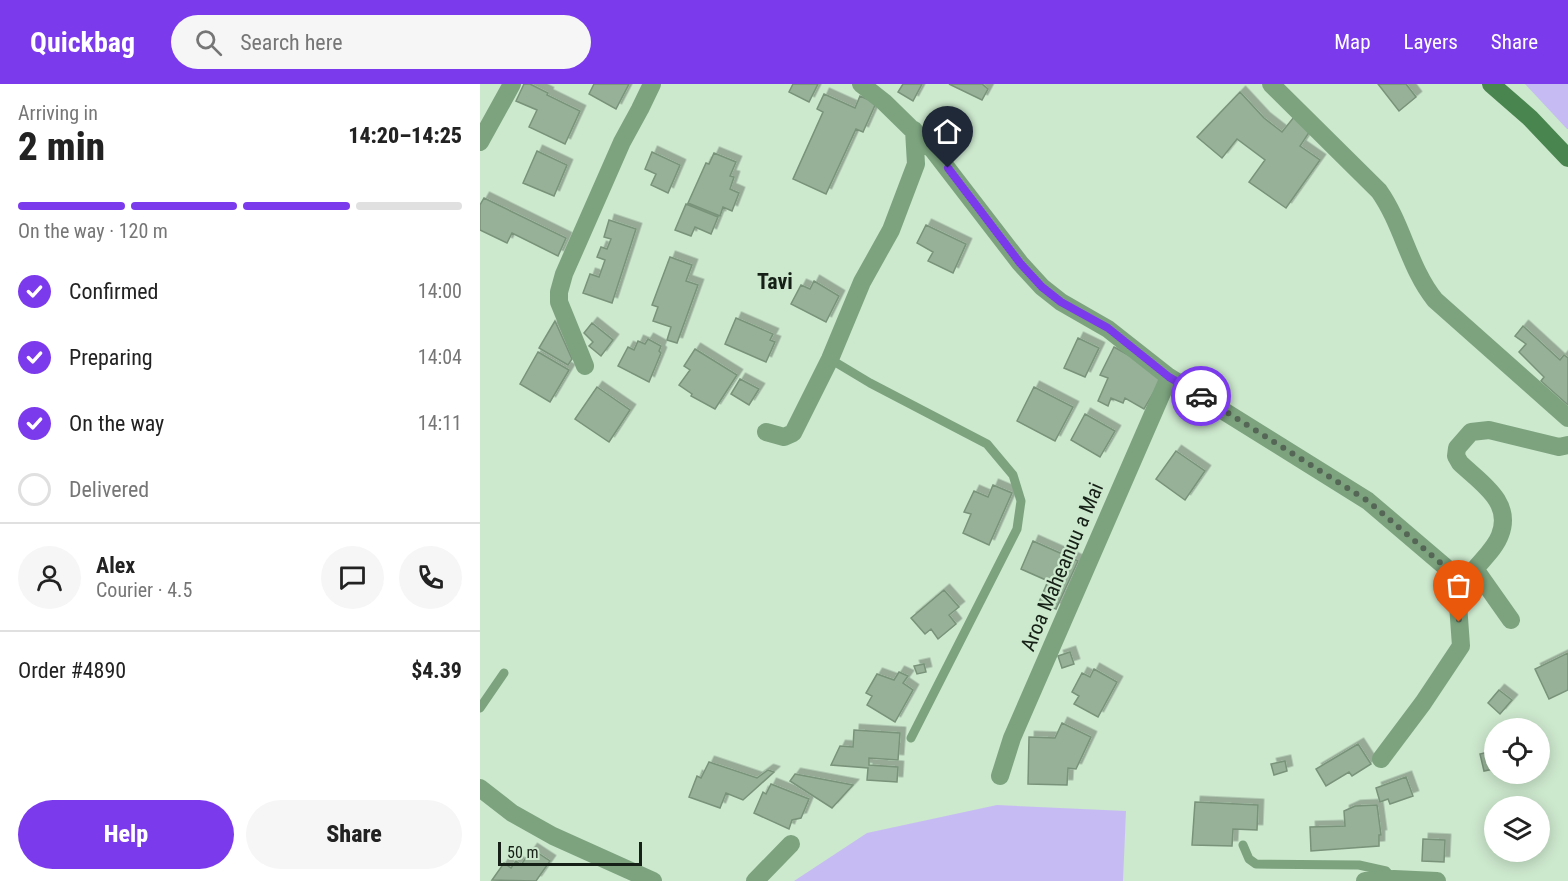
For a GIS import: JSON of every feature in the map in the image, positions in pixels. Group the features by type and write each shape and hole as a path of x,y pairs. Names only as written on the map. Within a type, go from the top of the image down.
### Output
{"main road":[{"path":"1491,84 1530,118 1568,158"}],"street":[{"path":"480,142 512,84"},
{"path":"585,366 559,302 559,292 564,274 622,142 652,84"},
{"path":"861,84 914,130 933,150 1020,263 1042,287 1061,302 1108,328 1169,377 1368,501 1456,576 1461,646 1423,703 1381,759"},
{"path":"1271,84 1378,191 1390,207 1422,284 1435,300 1568,418"},
{"path":"766,432 784,437 793,433 830,359 862,282 891,230 916,165 914,130"},
{"name":"Aroa Maheanuu a Mai","path":"1000,776 1012,738 1169,377"},
{"path":"1510,620 1476,569 1500,536 1504,511 1497,498 1460,463 1456,456 1457,448 1471,432 1489,430 1559,447 1568,445"},
{"path":"480,788 512,813 553,836 653,881"},
{"path":"755,881 791,844"},
{"path":"1365,881 1394,879 1437,881"}],"lane":[{"path":"830,359 870,383 987,444 1013,475 1021,501 1017,529 911,738"},
{"path":"480,708 504,673"},
{"path":"1243,845 1249,858 1256,864 1359,865 1386,871 1394,879"}],"shaded area":[{"path":"1525,84 1568,84 1568,129 1567,129"},
{"path":"997,805 1126,811 1123,881 794,881 867,833"}],"building":[{"path":"524,84 530,84 580,111 565,144 529,127 537,110 516,101"},
{"path":"594,84 629,84 616,109 589,94"},
{"path":"793,84 818,84 809,102 789,92"},
{"path":"903,84 922,84 913,101 898,92"},
{"path":"949,84 982,84 988,89 982,100"},
{"path":"1378,84 1406,84 1416,97 1399,111"},
{"path":"1240,92 1264,118 1282,132 1294,117 1310,131 1300,146 1320,160 1286,208 1249,182 1265,160 1237,139 1222,158 1197,137"},
{"path":"824,94 855,108 860,96 876,103 863,132 856,129 826,194 793,179 823,112 817,109"},
{"path":"537,151 567,165 554,196 523,183"},
{"path":"652,152 680,165 668,193 651,185 656,174 645,169"},
{"path":"714,153 736,162 730,176 734,177 730,189 739,193 732,211 723,207 720,216 688,203 706,163 709,164"},
{"path":"484,198 566,238 558,256 512,233 507,243 480,230 480,205"},
{"path":"686,204 718,217 711,234 695,227 691,236 675,230"},
{"path":"609,220 636,229 612,303 583,293 590,274 599,277 605,260 597,257 601,247 607,249 611,239 604,237"},
{"path":"926,225 966,244 953,273 928,261 933,252 917,243"},
{"path":"670,257 692,265 686,281 698,285 677,343 667,340 671,327 653,321 658,307 652,305"},
{"path":"814,281 839,296 826,322 791,304 801,285 810,289"},
{"path":"736,318 773,334 770,340 775,342 766,362 725,344"},
{"path":"555,321 572,359 568,365 539,348"},
{"path":"592,323 613,340 601,356 589,346 593,342 584,333"},
{"path":"1523,326 1560,360 1564,355 1568,358 1568,405 1541,381 1544,377 1519,352 1526,344 1515,336"},
{"path":"1078,338 1099,348 1085,377 1064,368"},
{"path":"648,339 661,346 659,351 661,353 649,382 618,366 628,347 634,350 638,341 645,344"},
{"path":"1114,347 1164,375 1144,409 1125,398 1123,403 1111,398 1108,406 1098,401 1108,378 1100,375"},
{"path":"695,349 737,375 715,409 691,396 692,394 679,385 690,370 684,366"},
{"path":"538,352 569,370 550,402 520,384"},
{"path":"740,379 759,389 749,405 731,394"},
{"path":"597,387 630,410 609,442 575,419"},
{"path":"1034,387 1073,407 1055,441 1017,421"},
{"path":"1085,414 1115,431 1100,457 1071,440"},
{"path":"1176,451 1205,471 1185,500 1156,479"},
{"path":"993,485 1012,493 989,545 963,533 971,514 964,512 974,491 988,497"},
{"path":"1033,541 1078,561 1056,609 1039,602 1048,581 1021,569"},
{"path":"944,590 959,607 949,615 956,624 938,639 931,629 925,634 911,618"},
{"path":"1070,652 1074,664 1062,668 1058,656"},
{"path":"1568,653 1568,690 1549,699 1535,669"},
{"path":"924,664 926,672 917,674 914,666"},
{"path":"1094,669 1117,682 1098,717 1074,704 1079,696 1072,692 1082,673 1090,677"},
{"path":"899,672 908,676 903,683 913,690 895,722 867,705 872,696 866,693 877,674 894,680"},
{"path":"1499,690 1512,700 1500,714 1488,703"},
{"path":"1062,723 1091,737 1076,769 1068,768 1067,785 1028,784 1029,737 1055,738"},
{"path":"854,730 900,733 898,760 869,758 869,765 898,767 897,782 867,780 868,768 831,765 840,746 853,747"},
{"path":"1358,744 1371,764 1352,776 1349,772 1326,786 1316,769"},
{"path":"1484,753 1484,771 1480,754"},
{"path":"1285,761 1287,771 1274,775 1271,764"},
{"path":"709,762 757,778 768,770 774,772 743,800 726,793 720,808 689,797 697,776 701,778"},
{"path":"795,774 853,785 832,808 790,781"},
{"path":"1406,777 1413,796 1390,804 1388,799 1380,802 1376,788"},
{"path":"771,784 809,799 801,818 792,820 789,829 754,813 763,792 766,794"},
{"path":"1195,802 1258,805 1257,830 1233,829 1232,846 1192,845"},
{"path":"1377,805 1381,835 1379,835 1379,846 1311,851 1310,827 1345,826 1344,811 1355,806"},
{"path":"1423,839 1445,840 1444,862 1422,861"},
{"path":"532,849 550,861 536,881 492,880 504,863 511,868 516,861 521,865"}],"way so far":[{"path":"1201,396 1368,501 1456,576 1459,622"}],"district":[{"name":"Tavi","path":"775,281"}],"route":[{"path":"948,168 1020,263 1042,287 1061,302 1108,328 1169,377 1201,396"}]}
